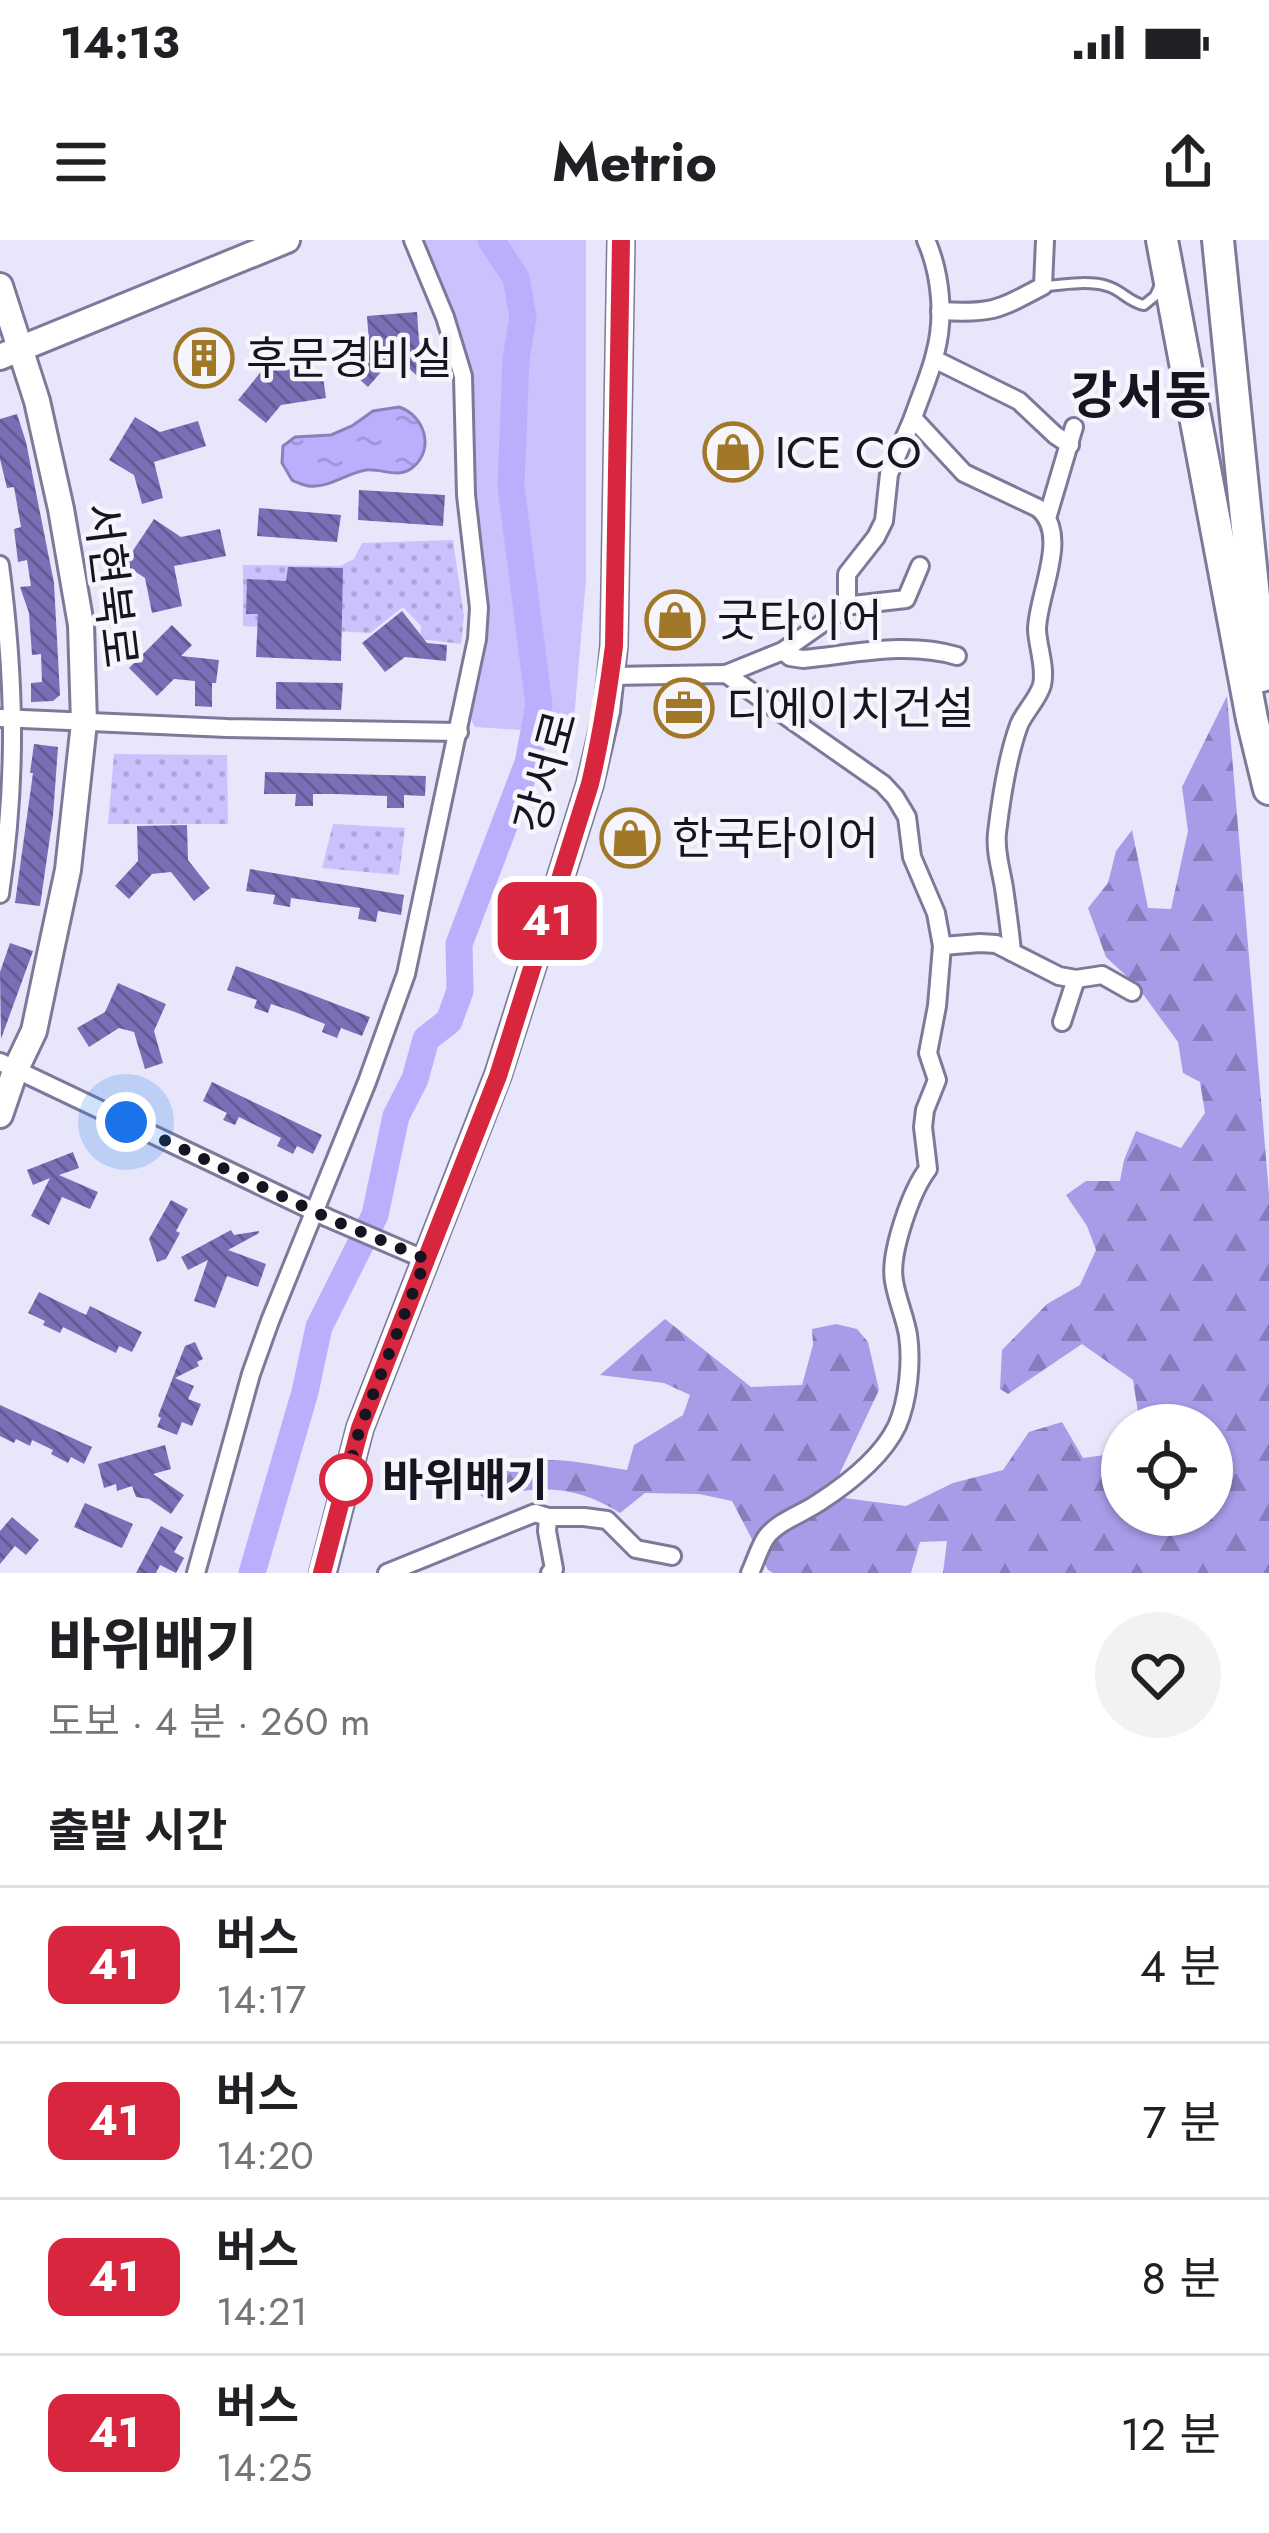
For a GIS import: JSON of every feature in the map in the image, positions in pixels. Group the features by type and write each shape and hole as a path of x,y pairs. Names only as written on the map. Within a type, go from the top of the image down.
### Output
{"highway":[{"path":"1162,240 1269,789"},
{"path":"1217,240 1269,742"},
{"path":"1233,240 1269,588"}],"street":[{"path":"10,352 287,240"},
{"path":"196,1573 251,1374 270,1321 322,1215 406,974 477,639 479,608 466,495 464,376 412,240"},
{"name":"강서로","path":"322,1573 360,1428 498,1076 590,784 607,711 614,646 621,240"},
{"path":"940,310 978,313 1003,309 1043,286 1045,240"},
{"path":"610,676 726,674 783,651 847,604 848,574 884,521 889,473 934,359 939,287 928,243 948,241"},
{"name":"서현북로","path":"0,286 10,352 37,400 72,571 81,626 84,723 68,869 34,1031 8,1066 0,1115"},
{"path":"934,359 1019,401 1054,435 1072,436 1048,515 1051,557 1037,627 1042,685 1017,730 995,850 1012,952"},
{"path":"913,418 964,473 1048,515"},
{"path":"0,565 13,687 7,718 9,834 0,894"},
{"path":"844,606 906,599 920,566"},
{"path":"783,651 803,659 913,647 957,656"},
{"path":"726,674 895,797 907,817 911,857 935,913 942,946 928,1053 937,1080 923,1127 928,1169 916,1184 894,1262 909,1366 897,1426 857,1473 766,1537 750,1573"},
{"path":"7,718 459,732"},
{"path":"942,946 996,944 1033,965 1076,980 1102,975 1132,992"},
{"path":"1063,1022 1076,980"},
{"path":"8,1066 322,1215 426,1259"},
{"path":"387,1573 535,1513 607,1520 636,1550 672,1556"},
{"path":"548,1517 554,1569 550,1573"}],"lane":[{"path":"1043,286 1108,286 1129,301 1144,304 1160,285 1162,240"}],"shaded area":[{"path":"421,240 485,240 515,300 501,488 529,689 522,730 475,727 469,716 487,623 472,497 472,396 465,351"},
{"path":"501,240 586,240 586,579 573,731 539,730 545,701 522,490 531,322 523,272"},
{"path":"453,540 464,616 461,644 420,639 421,626 403,607 370,633 243,626 243,565 340,566 354,559 362,543"},
{"path":"114,754 227,755 228,824 108,824"},
{"path":"333,824 405,828 399,875 322,868"}],"green space":[{"path":"1227,696 1269,1194 1269,1573 943,1573 947,1541 920,1542 911,1573 773,1573 732,1501 699,1494 645,1493 620,1513 571,1492 521,1491 486,1500 475,1490 532,1462 565,1461 627,1470 634,1445 683,1415 690,1395 664,1383 600,1375 665,1319 751,1387 802,1385 813,1345 812,1329 836,1324 857,1329 868,1342 879,1390 839,1475 844,1498 906,1506 953,1483 1003,1470 1029,1432 1062,1422 1083,1458 1101,1456 1101,1536 1233,1536 1233,1404 1137,1404 1133,1380 1082,1344 1008,1394 1000,1389 1002,1350 1047,1304 1080,1285 1096,1250 1066,1195 1086,1181 1120,1181 1136,1131 1181,1148 1205,1113 1200,1082 1183,1073 1178,1042 1137,986 1106,957 1088,908 1108,883 1116,851 1132,830 1148,908 1171,909 1188,831 1182,787"}],"water":[{"path":"399,407 415,417 424,433 424,452 407,471 366,470 310,486 292,480 282,463 283,446 295,437 331,435 373,411"}],"building":[{"path":"417,312 419,341 442,361 424,382 395,356 368,387 347,368 369,343 367,316"},
{"path":"273,357 302,380 323,377 326,398 281,405 266,423 238,400"},
{"path":"17,414 54,583 60,695 53,701 31,702 31,683 42,682 41,654 32,655 29,613 20,587 31,586 27,560 18,562 14,529 21,527 14,487 7,488 0,459 0,419"},
{"path":"135,417 160,432 198,421 206,446 154,462 163,498 142,504 134,475 109,460"},
{"path":"359,490 445,495 443,526 358,520"},
{"path":"259,508 341,515 337,542 257,536"},
{"path":"154,519 181,537 220,529 226,556 174,566 182,606 152,613 145,578 124,564"},
{"path":"288,567 343,568 341,661 256,657 258,614 246,614 247,579 286,581"},
{"path":"402,611 427,643 447,645 446,661 405,657 385,672 362,643"},
{"path":"172,625 192,645 181,656 219,660 212,707 195,706 195,681 174,679 157,696 129,668"},
{"path":"276,682 343,683 341,710 276,709"},
{"path":"34,744 58,747 40,906 15,903"},
{"path":"265,772 426,776 425,796 404,795 404,808 387,808 387,796 313,794 313,806 295,806 296,794 264,794"},
{"path":"187,825 188,860 210,888 194,901 171,872 152,874 129,899 115,886 138,861 137,826"},
{"path":"250,869 404,895 401,915 378,911 376,922 358,919 360,908 291,898 290,907 273,904 275,895 246,891"},
{"path":"10,943 33,951 1,1039 0,972"},
{"path":"236,966 370,1017 362,1036 341,1028 337,1038 322,1032 325,1024 295,1012 271,1004 268,1013 254,1008 257,1000 227,990"},
{"path":"118,983 166,1004 154,1031 163,1063 145,1069 134,1032 119,1028 89,1047 77,1028 105,1012"},
{"path":"212,1082 322,1135 313,1154 297,1146 293,1154 277,1146 281,1138 239,1117 235,1125 223,1120 227,1113 203,1101"},
{"path":"73,1152 79,1168 59,1175 98,1192 90,1209 62,1197 49,1225 31,1216 50,1178 33,1185 27,1170"},
{"path":"171,1200 188,1209 166,1259 157,1262 149,1239"},
{"path":"231,1230 234,1235 259,1231 228,1250 266,1264 258,1287 227,1276 215,1308 194,1301 208,1260 188,1270 181,1257"},
{"path":"39,1292 86,1315 90,1306 142,1332 132,1352 119,1346 116,1353 63,1327 60,1333 43,1325 45,1321 28,1313"},
{"path":"195,1342 203,1359 175,1378 194,1386 188,1399 201,1404 192,1426 182,1422 177,1435 157,1427 158,1416 185,1346"},
{"path":"0,1405 92,1447 84,1464 71,1457 68,1463 32,1440 30,1446 0,1436"},
{"path":"165,1445 171,1469 153,1474 184,1495 171,1514 149,1499 136,1497 132,1486 117,1491 116,1484 104,1488 98,1464"},
{"path":"85,1503 133,1524 122,1548 74,1527"},
{"path":"12,1517 39,1540 26,1555 15,1546 0,1564 0,1531"},
{"path":"161,1526 183,1537 174,1552 184,1558 176,1573 160,1565 156,1573 136,1573"}],"waterway":[{"path":"252,1573 319,1327 375,1215 396,1116 415,1079 426,1039 449,1021 460,991 459,944 528,763 539,705 511,487 516,359 523,317 516,278 491,240"}],"bus line":[{"name":"41","path":"322,1573 360,1428 498,1076 590,784 607,711 614,646 621,240"}],"place":[{"name":"후문경비실","path":"204,358"},
{"name":"ICE CO","path":"733,452"},
{"name":"굿타이어","path":"675,620"},
{"name":"디에이치건설","path":"684,708"},
{"name":"한국타이어","path":"630,838"},
{"name":"바위배기","path":"346,1480"}],"district":[{"name":"강서동","path":"1141,395"}],"route":[{"path":"126,1122 426,1259 360,1428 346,1480"}]}
